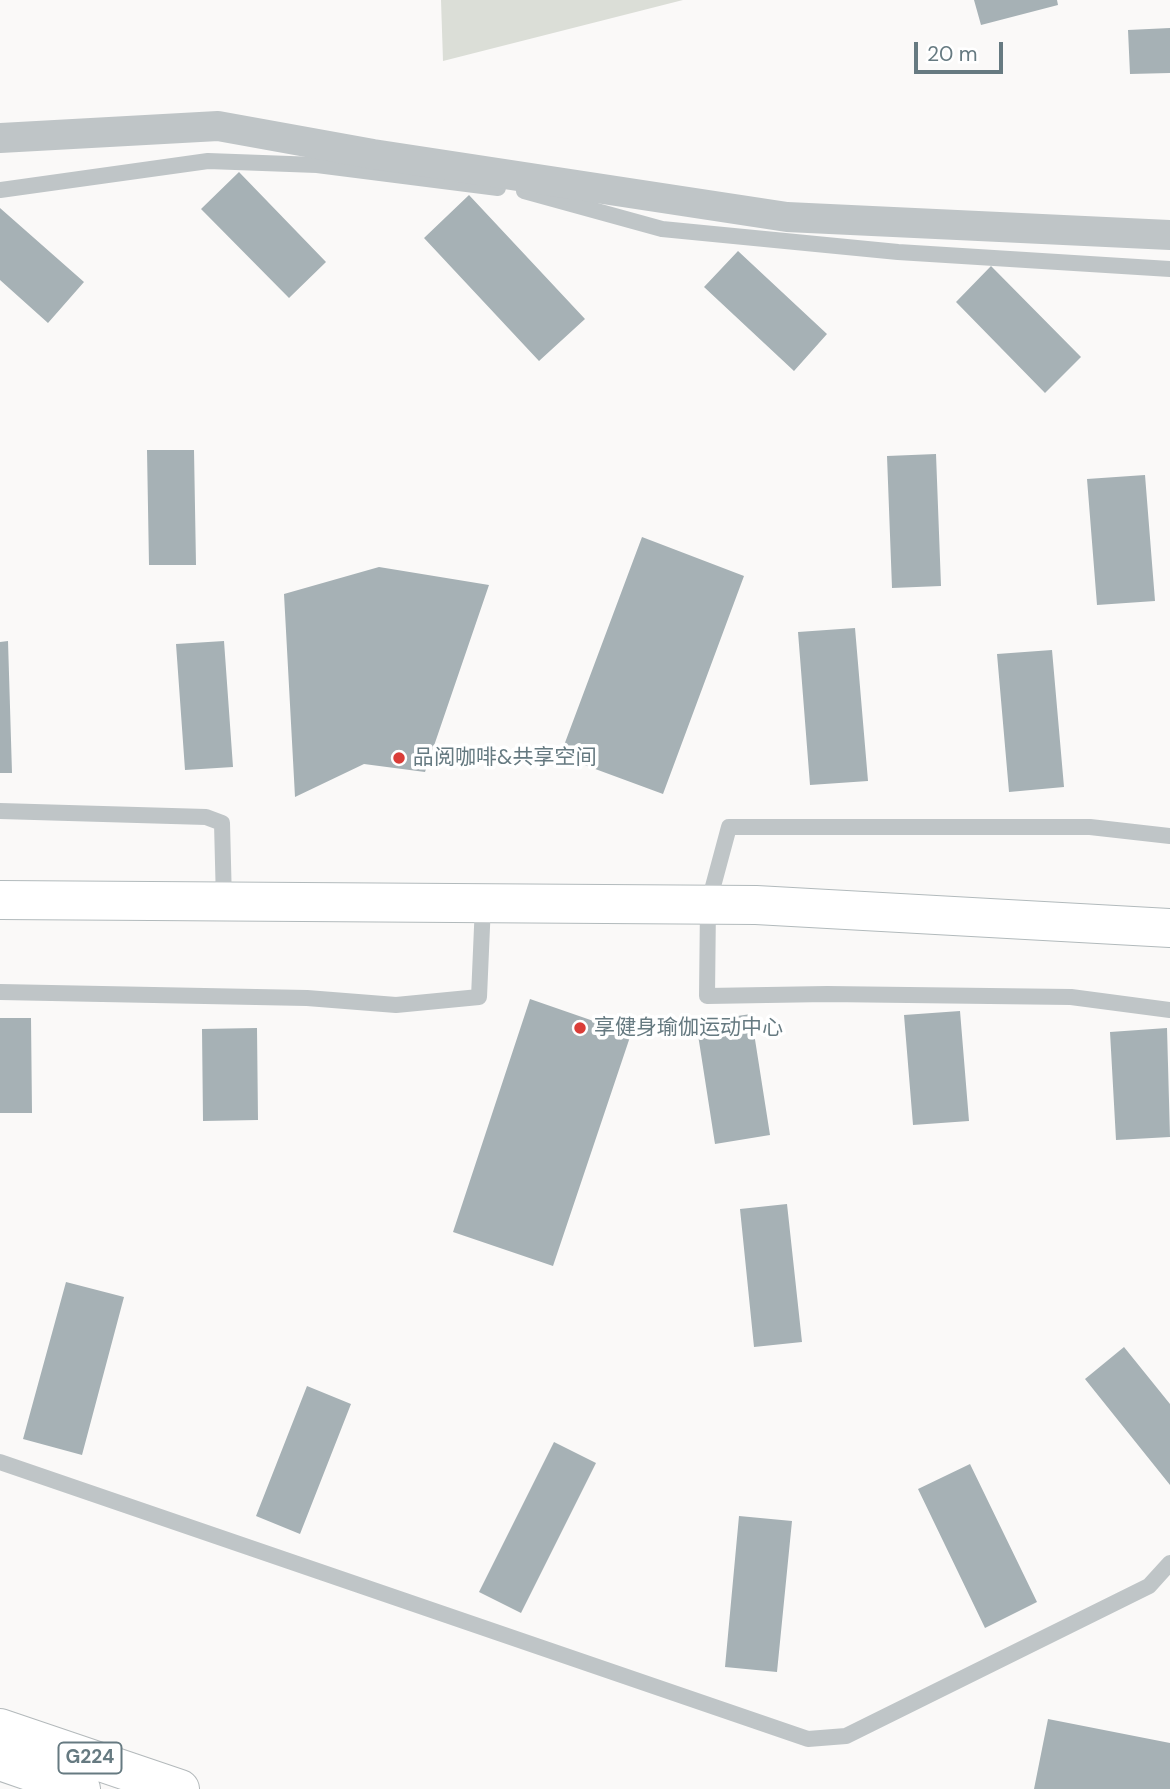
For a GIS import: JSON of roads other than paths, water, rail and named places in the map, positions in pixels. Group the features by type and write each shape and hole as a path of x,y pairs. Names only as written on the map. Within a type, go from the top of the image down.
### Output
{"main road":[{"path":"0,900 756,905 1170,928"},
{"name":"G224","path":"0,1728 180,1789"},
{"name":"G224","path":"0,1761 81,1789"}],"street":[{"path":"0,138 218,126 373,154 787,217 1170,235"}],"lane":[{"path":"0,190 208,161 317,165 531,192 662,229 898,252 1170,269"},
{"path":"0,811 206,817 222,822 224,902"},
{"path":"1170,836 1090,827 729,827 709,905 707,996 827,994 1070,998 1170,1010"},
{"path":"0,992 307,998 396,1005 479,997 483,904"},
{"path":"0,1462 808,1739 846,1736 1149,1586 1170,1563"}],"place":[{"name":"品阅咖啡&共享空间","path":"399,758"},
{"name":"享健身瑜伽运动中心","path":"580,1028"}]}
